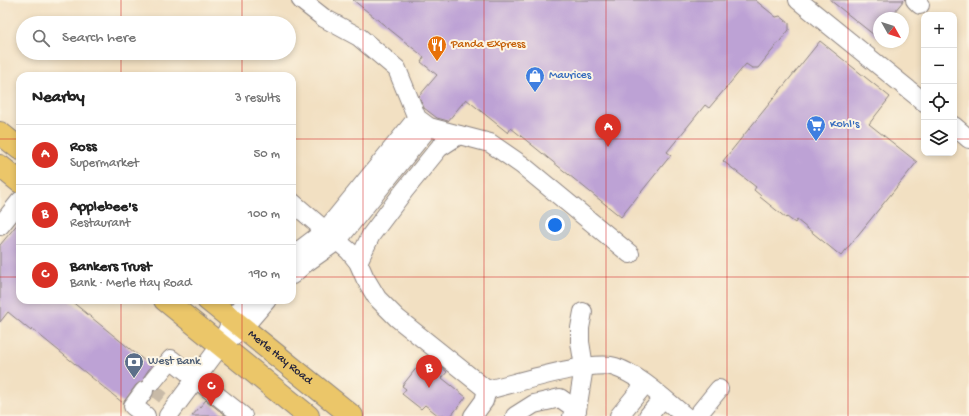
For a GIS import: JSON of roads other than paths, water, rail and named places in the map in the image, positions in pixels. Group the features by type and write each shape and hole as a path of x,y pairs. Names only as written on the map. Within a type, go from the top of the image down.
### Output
{"main road":[{"path":"0,133 16,147"},
{"path":"0,166 16,179"},
{"path":"170,304 304,415"},
{"name":"Merle Hay Road","path":"213,304 352,416"}],"lane":[{"path":"301,0 324,18 358,37 397,69 423,122 459,135 490,143 522,165 630,254"},
{"path":"798,0 921,100"},
{"path":"296,271 331,236 407,153 423,122"},
{"path":"296,254 331,236 423,122"},
{"path":"957,128 969,138"},
{"path":"358,262 371,235 404,191 439,148 459,135"},
{"path":"404,191 407,153"},
{"path":"296,205 349,251 358,262 371,289 397,318 487,390"},
{"path":"0,226 16,206"},
{"path":"238,324 246,304"},
{"path":"168,416 238,324 262,304"},
{"path":"575,413 584,368 580,342 580,328 583,312"},
{"path":"140,411 152,389 175,361 243,416"},
{"path":"487,390 584,368 601,365 614,366 627,372 645,384 685,416"},
{"path":"619,416 645,384"},
{"path":"697,416 719,389"},
{"path":"473,416 484,401 487,390"},
{"path":"515,416 534,404 560,398 575,413"},
{"path":"648,416 663,398"}],"tunnel":[{"path":"152,397 160,387"}],"place":[{"name":"Panda Express","path":"437,62"},
{"name":"Maurices","path":"535,93"},
{"name":"Kohl's","path":"816,142"},
{"name":"Ross","path":"608,147"},
{"name":"West Bank","path":"134,379"},
{"name":"Applebee's","path":"429,388"},
{"name":"Bankers Trust","path":"211,406"}]}
